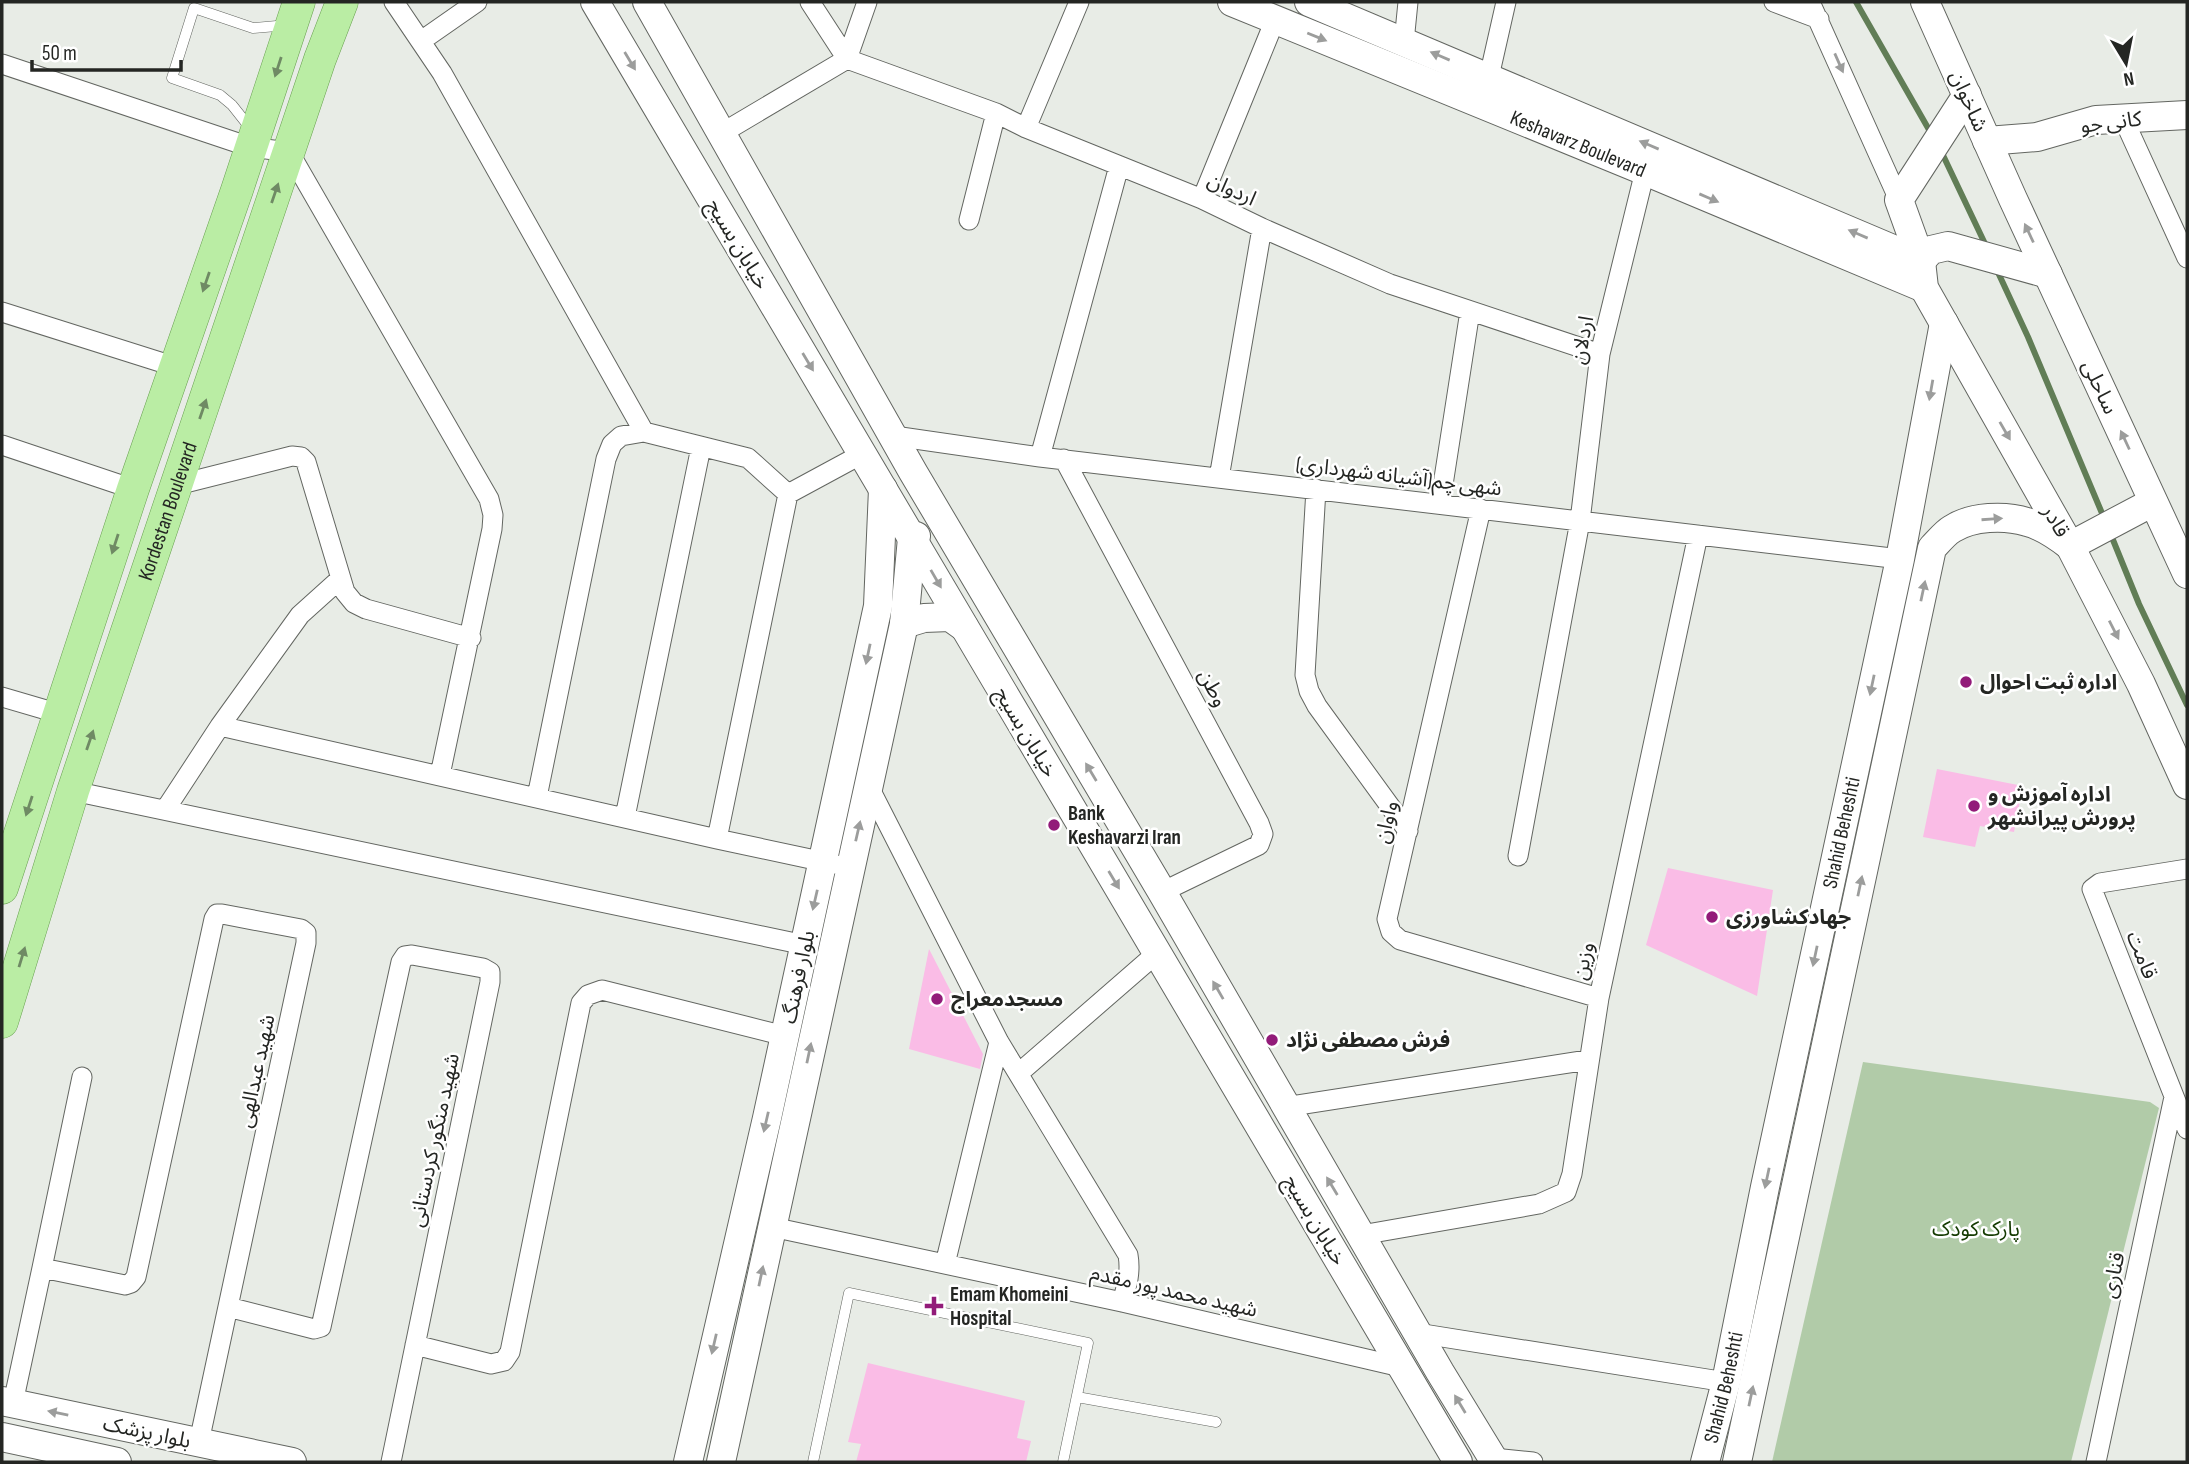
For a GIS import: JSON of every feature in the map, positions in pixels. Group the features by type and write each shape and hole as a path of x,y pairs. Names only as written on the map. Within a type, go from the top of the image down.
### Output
{"main road":[{"name":"Kordestan Boulevard","path":"2,1022 73,792 320,59 342,2"},
{"name":"خیابان بسیج","path":"595,2 1458,1462"},
{"name":"خیابان بسیج","path":"647,2 942,521 1494,1460"},
{"name":"Keshavarz Boulevard","path":"1232,2 1645,171 1922,275"},
{"name":"Keshavarz Boulevard","path":"1309,2 1489,77 1922,275"},
{"name":"شاخوان","path":"1925,2 2010,191"},
{"name":"Kordestan Boulevard","path":"2,888 133,489 237,190 294,8"},
{"path":"1903,193 1967,95"},
{"name":"کانی جو","path":"1987,141 2037,137 2096,120 2187,115"},
{"path":"2010,191 2037,137"},
{"name":"ساحلی","path":"2010,191 2187,574"},
{"name":"قادر","path":"1903,193 1922,275 1944,323 2078,542 2187,785"},
{"path":"1922,275 1931,250 1948,246 2048,274"},
{"path":"783,319 816,299"},
{"name":"Shahid Beheshti","path":"1704,1462 1726,1382 1900,559 1944,323"},
{"name":"بلوار فرهنگ","path":"721,1462 772,1227 836,864 878,606 883,489"},
{"path":"2078,542 2153,502"},
{"name":"Shahid Beheshti","path":"1737,1462 1932,548 1952,528 1976,520 2001,518 2028,522 2078,542"},
{"path":"912,538 942,521"},
{"name":"بلوار فرهنگ","path":"688,1462 805,944 868,785 905,618 912,538"},
{"path":"878,606 905,618 950,617 964,627"},
{"path":"1883,636 1912,643"},
{"path":"1850,791 1879,799"},
{"path":"1791,1068 1820,1074"},
{"name":"بلوار پزشک","path":"7,1402 292,1462"},
{"name":"بلوار پزشک","path":"2,1437 117,1462"}],"street":[{"path":"394,2 448,85 644,432"},
{"path":"421,41 477,2"},
{"path":"810,2 848,59"},
{"path":"722,133 848,59 867,2"},
{"path":"1026,128 1079,2"},
{"path":"1404,41 1408,2"},
{"path":"1489,77 1506,2"},
{"path":"1774,2 1814,10 1903,193"},
{"path":"1202,199 1275,19"},
{"name":"اردوان","path":"848,59 996,113 1026,128 1202,199 1262,229 1390,284 1600,354"},
{"path":"2,64 289,152 489,499 493,515 471,638 440,775"},
{"path":"970,220 996,113"},
{"path":"2123,118 2187,258"},
{"path":"1040,457 1119,166"},
{"name":"اردلان","path":"1518,856 1580,521 1600,354 1645,171"},
{"path":"1219,478 1262,229"},
{"path":"1440,504 1470,311"},
{"path":"2,312 176,367"},
{"path":"537,797 611,444 621,436 644,432 748,458 788,494"},
{"name":"شهی چم(آشیانه شهرداری)","path":"894,436 1040,457 1900,559"},
{"path":"2,445 133,489"},
{"path":"625,817 701,447"},
{"path":"717,839 788,494 862,454"},
{"path":"177,485 292,456 301,457 306,462 345,592 354,603 366,609 471,638"},
{"name":"وطن","path":"1063,459 1263,834 1259,845 1162,892"},
{"path":"1316,489 1305,675 1309,691 1317,706 1408,831"},
{"name":"واوان","path":"1481,509 1387,919 1391,932 1400,940 1599,998"},
{"name":"وزین","path":"1361,1235 1539,1204 1566,1192 1572,1174 1599,998 1698,535"},
{"path":"165,810 220,726 300,615 341,579"},
{"path":"2,697 60,714"},
{"path":"220,726 836,864"},
{"path":"868,785 999,1042 1128,1255 1130,1266 1122,1302"},
{"path":"73,792 805,944"},
{"name":"قامت","path":"2187,869 2100,883 2092,889 2187,1129"},
{"name":"شهید عبدالهی","path":"43,1268 124,1285 131,1283 135,1277 216,914 301,929 306,933 306,943 228,1307"},
{"path":"1019,1073 1157,953"},
{"name":"شهید منگور کردستانی","path":"228,1307 314,1329 321,1326 401,962 405,956 412,955 483,968 490,972 391,1462"},
{"path":"415,1345 491,1364 504,1361 510,1352 581,1003 588,995 602,990 785,1036"},
{"path":"944,1264 999,1042"},
{"path":"1285,1107 1588,1060"},
{"path":"7,1402 43,1268 82,1077"},
{"name":"قناری","path":"2096,1462 2174,1097"},
{"name":"شهید محمد پور مقدم","path":"772,1227 1122,1302 1401,1367"},
{"path":"199,1443 228,1307"},
{"path":"1418,1333 1726,1382"},
{"path":"1494,1460 1533,1462"}],"lane":[{"path":"253,141 232,105 220,95 172,78 194,8 253,28 294,8"},
{"path":"813,1462 849,1293 1088,1343 1063,1462"},
{"path":"1077,1397 1216,1422"}],"green space":[{"name":"پارک کودک","path":"1863,1062 2150,1102 2159,1108 2071,1462 1772,1462"}],"building":[{"name":"اداره آموزش و پرورش پیرانشهر","path":"1937,769 2023,786 2014,832 1980,826 1975,847 1923,837"},
{"name":"جهادکشاورزی","path":"1668,868 1773,890 1757,996 1646,945"},
{"name":"مسجدمعراج","path":"929,949 983,1054 980,1069 909,1049"},
{"path":"868,1363 1025,1401 1017,1438 1031,1441 1026,1462 856,1462 861,1444 848,1442"}],"waterway":[{"path":"1856,2 1932,135"},
{"path":"1941,151 1987,248"},
{"path":"1996,268 2104,518"},
{"path":"2111,535 2139,604 2187,705"}],"place":[{"name":"اداره ثبت احوال","path":"1966,682"},
{"name":"اداره آموزش و پرورش پیرانشهر","path":"1974,806"},
{"name":"Bank Keshavarzi Iran","path":"1054,825"},
{"name":"جهادکشاورزی","path":"1712,917"},
{"name":"مسجدمعراج","path":"937,999"},
{"name":"فرش مصطفی نژاد","path":"1272,1040"},
{"name":"Emam Khomeini Hospital","path":"934,1306"}]}
